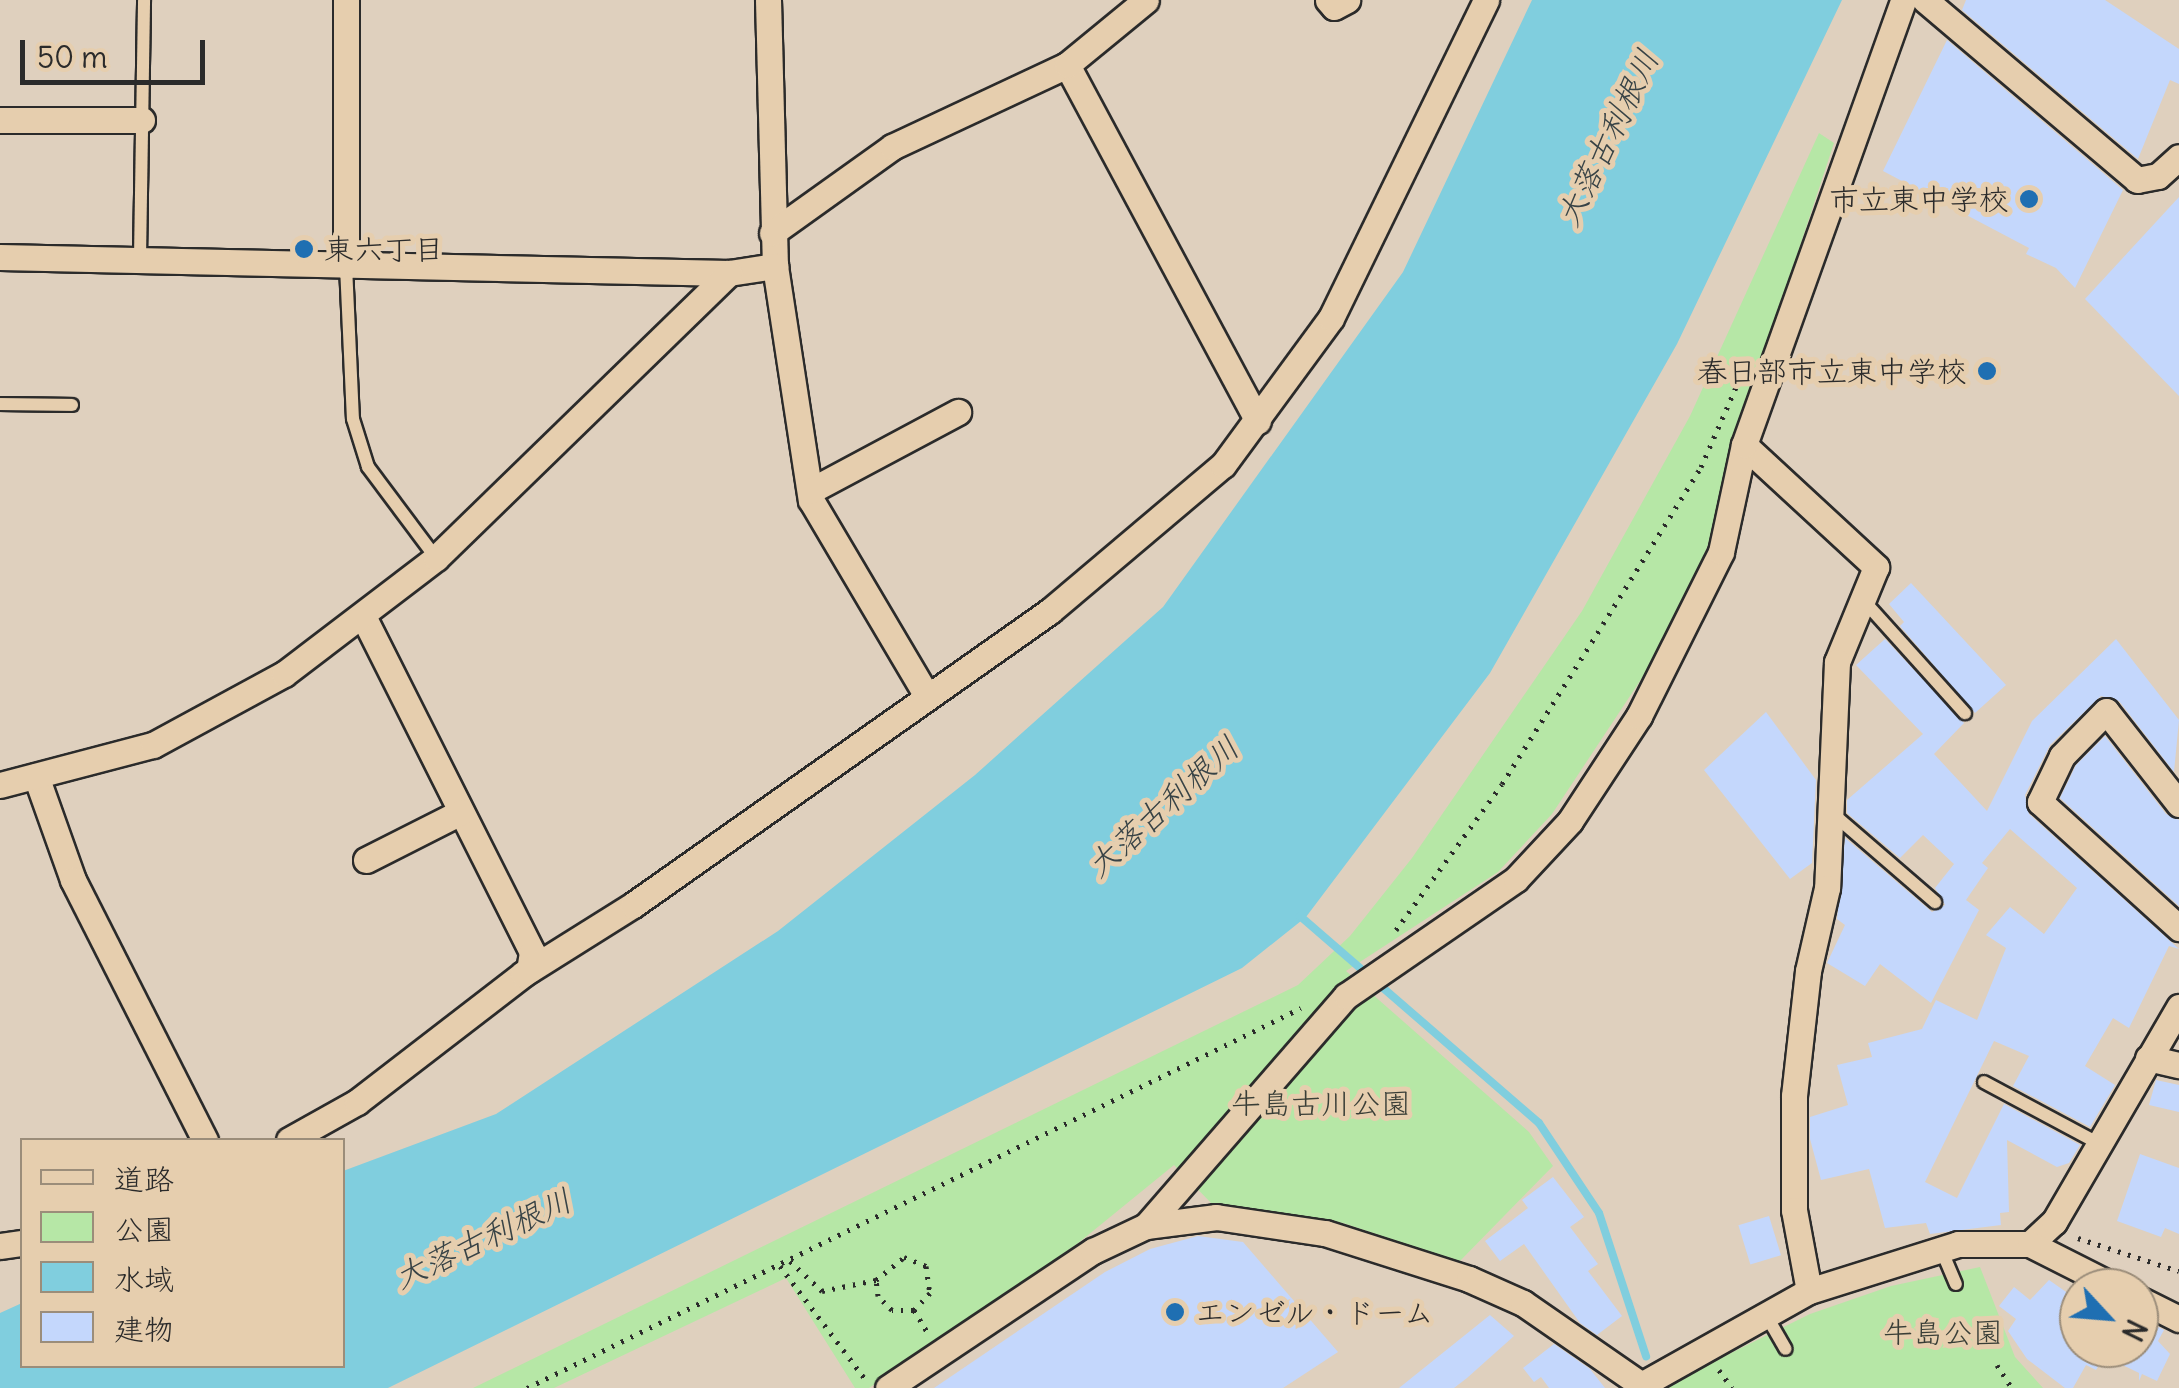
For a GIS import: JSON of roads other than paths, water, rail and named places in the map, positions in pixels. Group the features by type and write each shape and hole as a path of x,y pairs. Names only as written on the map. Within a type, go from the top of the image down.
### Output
{"street":[{"path":"346,0 346,266"},
{"path":"768,0 772,234 810,491 927,696"},
{"path":"772,234 892,147 1067,65 1146,0"},
{"path":"1328,0 1334,7 1347,0"},
{"path":"293,1138 357,1102 529,970 927,696 1150,532 1223,465 1331,318 1486,0"},
{"path":"1146,1226 1312,1028 1382,970 1516,878 1570,821 1676,653 1730,526 1744,446 1903,0"},
{"path":"1925,0 2137,180 2158,176 2179,157"},
{"path":"1067,65 1258,420"},
{"path":"0,120 142,120"},
{"path":"0,257 729,273 775,266"},
{"path":"0,785 153,744 231,708 363,616 436,558 729,273"},
{"path":"810,491 958,412"},
{"path":"1744,446 1876,566 1837,662 1833,814 1794,1096 1794,1210 1809,1291"},
{"path":"363,616 532,952 529,970"},
{"path":"2179,804 2106,711 2062,756 2040,802 2179,928"},
{"path":"36,776 73,880 203,1138"},
{"path":"366,860 462,812"},
{"path":"2038,1236 2179,1007"},
{"path":"2148,1058 2179,1064"},
{"path":"888,1388 1093,1251 1146,1226 1216,1218 1325,1233 1402,1254 1523,1304 1638,1386 1809,1291 1941,1249 2038,1236 2087,1268"}],"lane":[{"path":"140,258 144,0"},
{"path":"346,266 353,419 368,467 436,558"},
{"path":"0,404 72,405"},
{"path":"1864,601 1965,712"},
{"path":"1833,814 1935,902"},
{"path":"1984,1082 2098,1143"},
{"path":"1941,1249 1956,1284"},
{"path":"1766,1315 1786,1350"}],"water":[{"name":"大落古利根川","path":"1532,0 1842,0 1677,344 1490,673 1306,917 1242,968 388,1388 0,1388 0,1313 20,1304 20,1368 345,1368 345,1170 496,1114 778,931 975,775 1163,607 1403,272"}],"waterway":[{"path":"1300,916 1539,1123 1599,1213 1646,1356"}],"place":[{"name":"市立東中学校","path":"2029,199"},
{"name":"東六丁目","path":"304,249"},
{"name":"春日部市立東中学校","path":"1987,371"},
{"name":"エンゼル・ドーム","path":"1175,1312"}],"park label":[{"name":"牛島古川公園","path":"1321,1103"},
{"name":"牛島公園","path":"1943,1332"}]}
